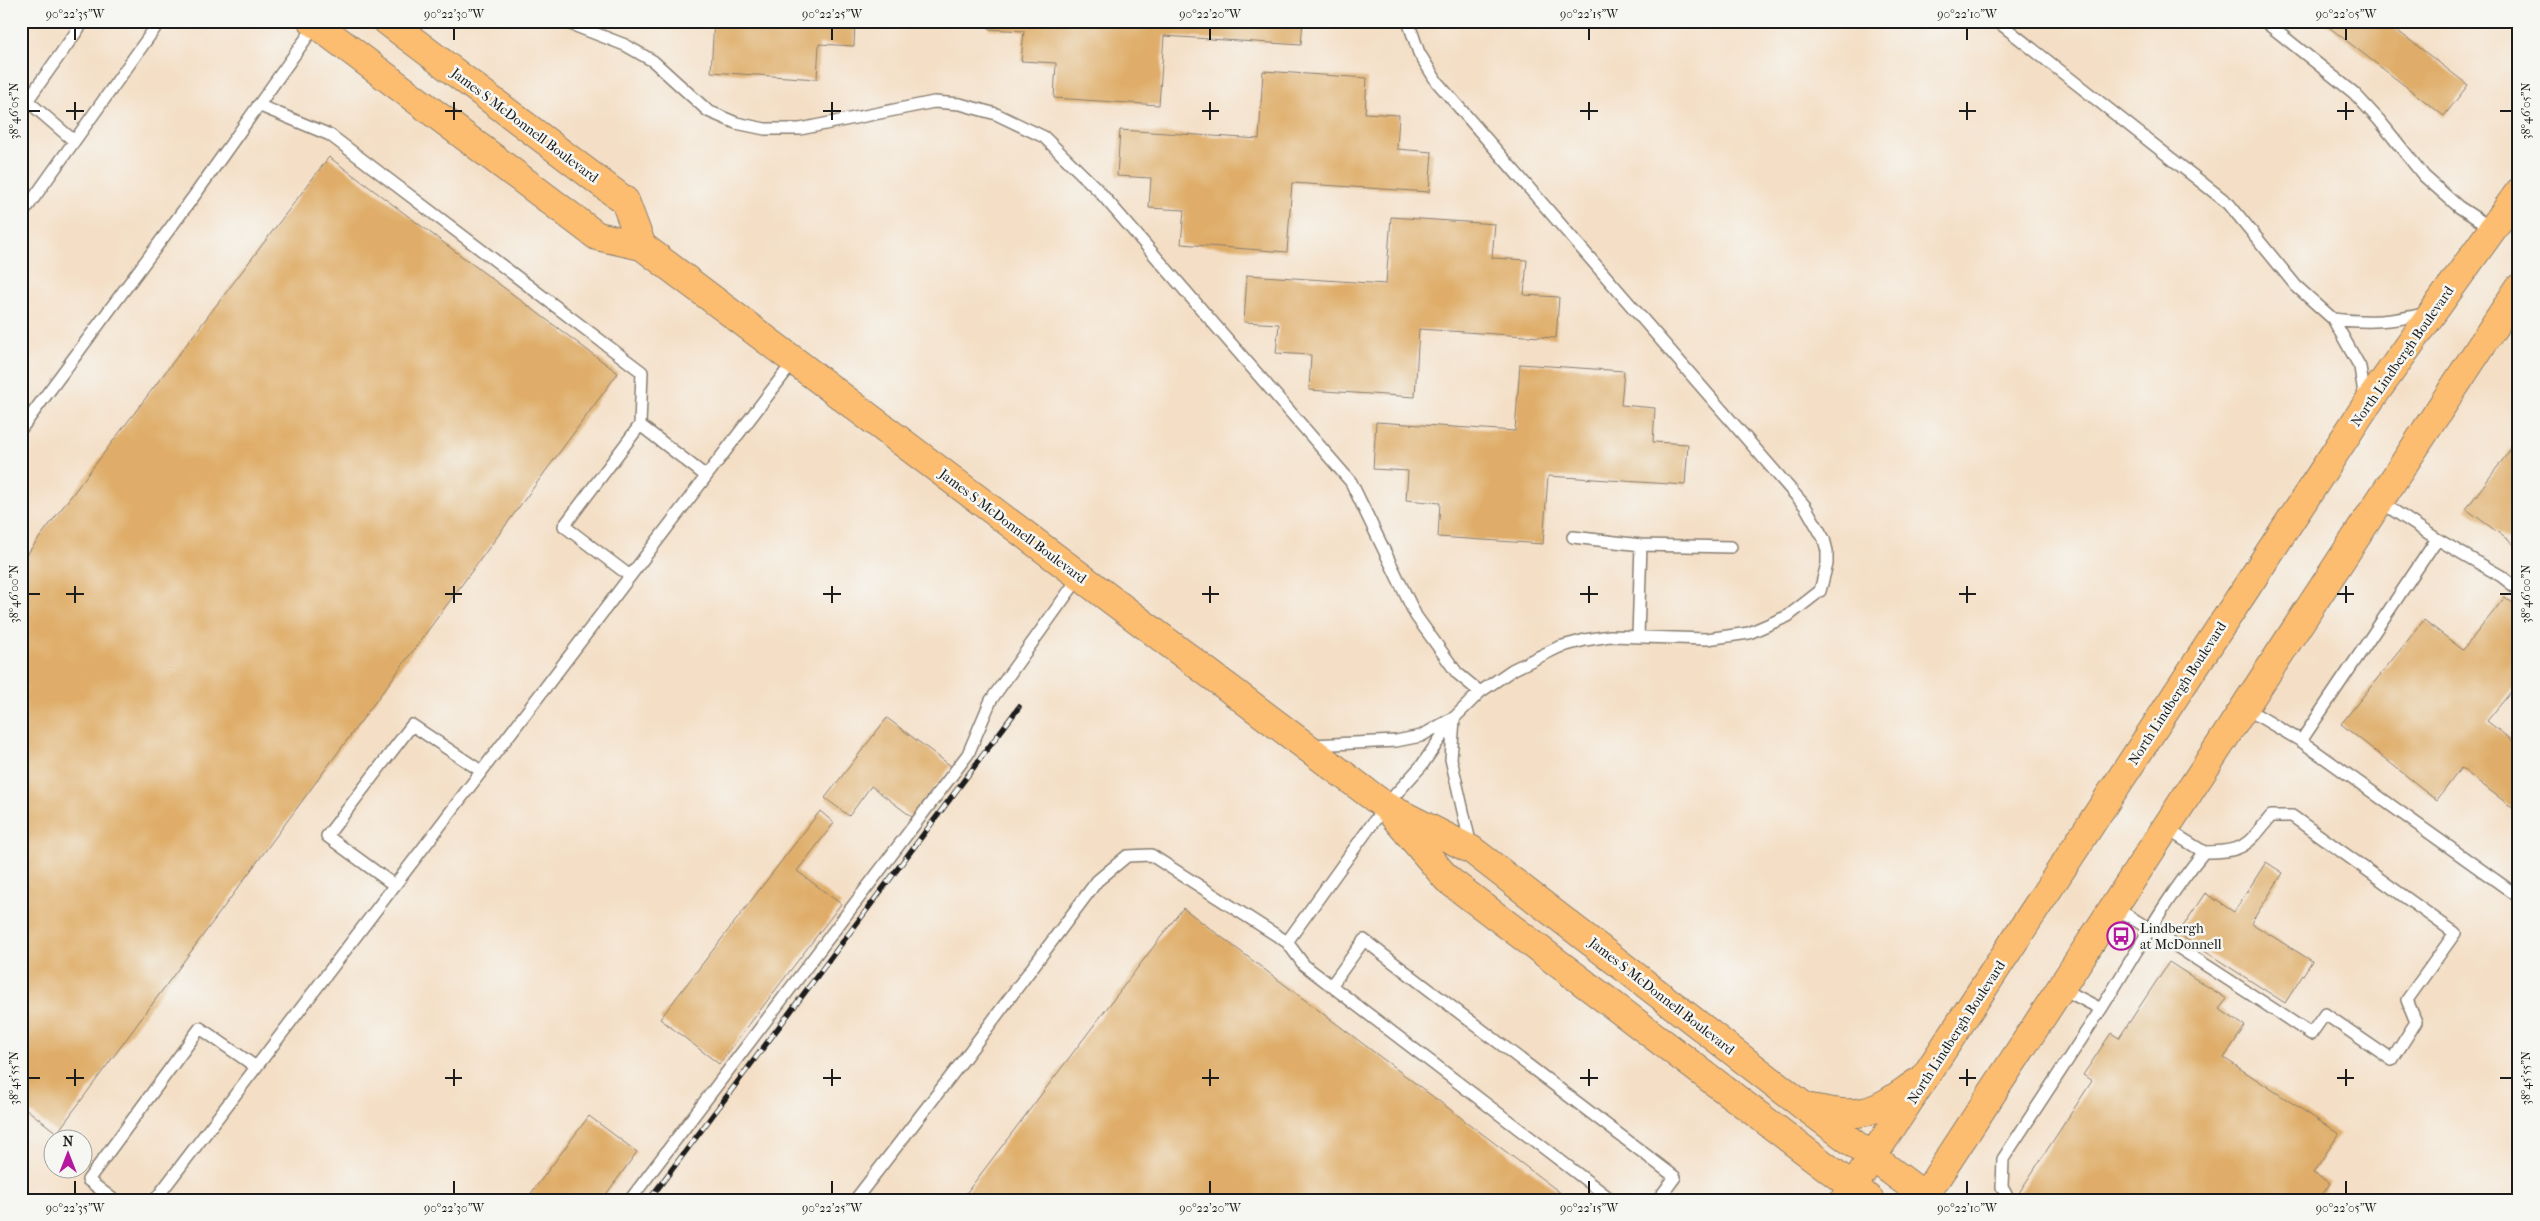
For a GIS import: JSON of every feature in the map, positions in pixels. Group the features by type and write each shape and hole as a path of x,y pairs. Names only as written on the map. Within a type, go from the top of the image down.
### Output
{"main road":[{"name":"James S McDonnell Boulevard","path":"387,21 625,201 642,246"},
{"path":"409,21 419,46"},
{"name":"James S McDonnell Boulevard","path":"317,22 598,236 642,246 1385,806 1472,850 1925,1198"},
{"name":"North Lindbergh Boulevard","path":"1855,1195 1873,1158 2366,407 2519,192"},
{"path":"1925,1198 2112,906 2519,288"},
{"name":"James S McDonnell Boulevard","path":"1385,806 1447,879 1855,1195"},
{"path":"1805,1107 1841,1113 1864,1112 1886,1103 1927,1076"}],"lane":[{"path":"74,141 24,99 84,21"},
{"path":"21,216 160,21"},
{"path":"563,21 625,45 653,61 708,112 736,123 765,129 800,129 934,102 960,104 996,114 1044,137 1098,190 1350,482 1416,616 1456,672 1480,692"},
{"path":"1287,942 1385,806 1422,765 1455,717 1480,692 1512,670 1559,648 1585,640 1610,636 1707,639 1749,633 1788,616 1820,591 1827,564 1824,539 1813,517 1785,480 1437,82 1419,53 1408,21"},
{"path":"1997,21 2229,204 2296,286 2333,319 2360,367 2366,407"},
{"path":"2264,21 2354,93 2379,120 2424,176 2459,207 2493,229"},
{"path":"21,429 317,22"},
{"path":"258,105 330,135 642,372 640,425 564,526 630,576"},
{"path":"2333,319 2369,323 2389,321 2433,311"},
{"path":"155,1200 794,361"},
{"path":"640,425 706,476"},
{"path":"2378,501 2437,539 2501,576 2519,590"},
{"path":"1573,537 1641,545 1731,547"},
{"path":"2302,741 2437,539"},
{"path":"1638,636 1641,545"},
{"path":"630,1200 968,754 991,700 1080,576"},
{"path":"2243,707 2302,741 2519,897"},
{"path":"1305,746 1396,741 1421,736 1455,717"},
{"path":"1455,717 1451,759 1472,850"},
{"path":"394,885 327,836 412,725 481,771"},
{"path":"2112,906 2151,929 2311,1034 2325,1014 2392,1060 2416,1022 2407,1000 2455,933 2292,816 2271,816 2250,842 2230,852 2204,852 2164,827"},
{"path":"2009,1200 2002,1187 2003,1159 2101,1009 2184,876 2204,852"},
{"path":"856,1200 1097,881 1127,856 1151,855 1287,942 1304,965 1612,1200"},
{"path":"1331,986 1364,940 1675,1178 1658,1200"},
{"path":"2060,987 2101,1009"},
{"path":"114,1200 88,1180 200,1028 256,1067"}],"building":[{"path":"714,21 855,21 854,46 819,44 817,79 711,72"},
{"path":"990,21 1303,21 1301,45 1164,36 1159,105 1054,98 1056,63 1021,61 1024,31 989,29"},
{"path":"2321,21 2385,21 2468,85 2444,116"},
{"path":"1263,71 1367,78 1365,113 1399,115 1397,149 1432,152 1429,192 1292,183 1287,252 1181,244 1184,210 1149,208 1151,178 1117,176 1120,130 1259,139"},
{"path":"329,157 618,373 61,1128 51,1128 21,1105 21,562"},
{"path":"1391,217 1495,224 1492,258 1527,260 1524,295 1559,297 1556,338 1419,329 1415,397 1309,390 1311,355 1276,353 1279,324 1244,322 1247,275 1386,284"},
{"path":"1520,364 1624,371 1621,405 1655,408 1653,442 1688,444 1685,485 1548,476 1543,544 1438,537 1440,503 1406,500 1408,471 1373,469 1376,422 1515,431"},
{"path":"2519,438 2519,548 2466,509"},
{"path":"2505,597 2519,608 2519,682 2487,721 2519,746 2519,813 2461,768 2437,800 2341,724 2424,620 2463,650"},
{"path":"887,718 951,766 912,817 871,786 849,816 825,798"},
{"path":"820,811 834,823 797,871 841,904 719,1064 660,1019"},
{"path":"2266,862 2283,873 2251,923 2312,961 2285,1003 2178,934 2205,893 2234,912"},
{"path":"1183,908 1570,1200 961,1200"},
{"path":"2169,962 2227,999 2219,1009 2245,1026 2224,1058 2339,1134 2313,1173 2330,1183 2319,1200 2016,1200 2092,1081 2083,1075 2111,1033 2119,1038"},
{"path":"589,1116 637,1152 602,1200 526,1200"}],"railway":[{"path":"649,1200 1019,707"}],"place":[{"name":"Lindbergh at McDonnell","path":"2121,936"}]}
